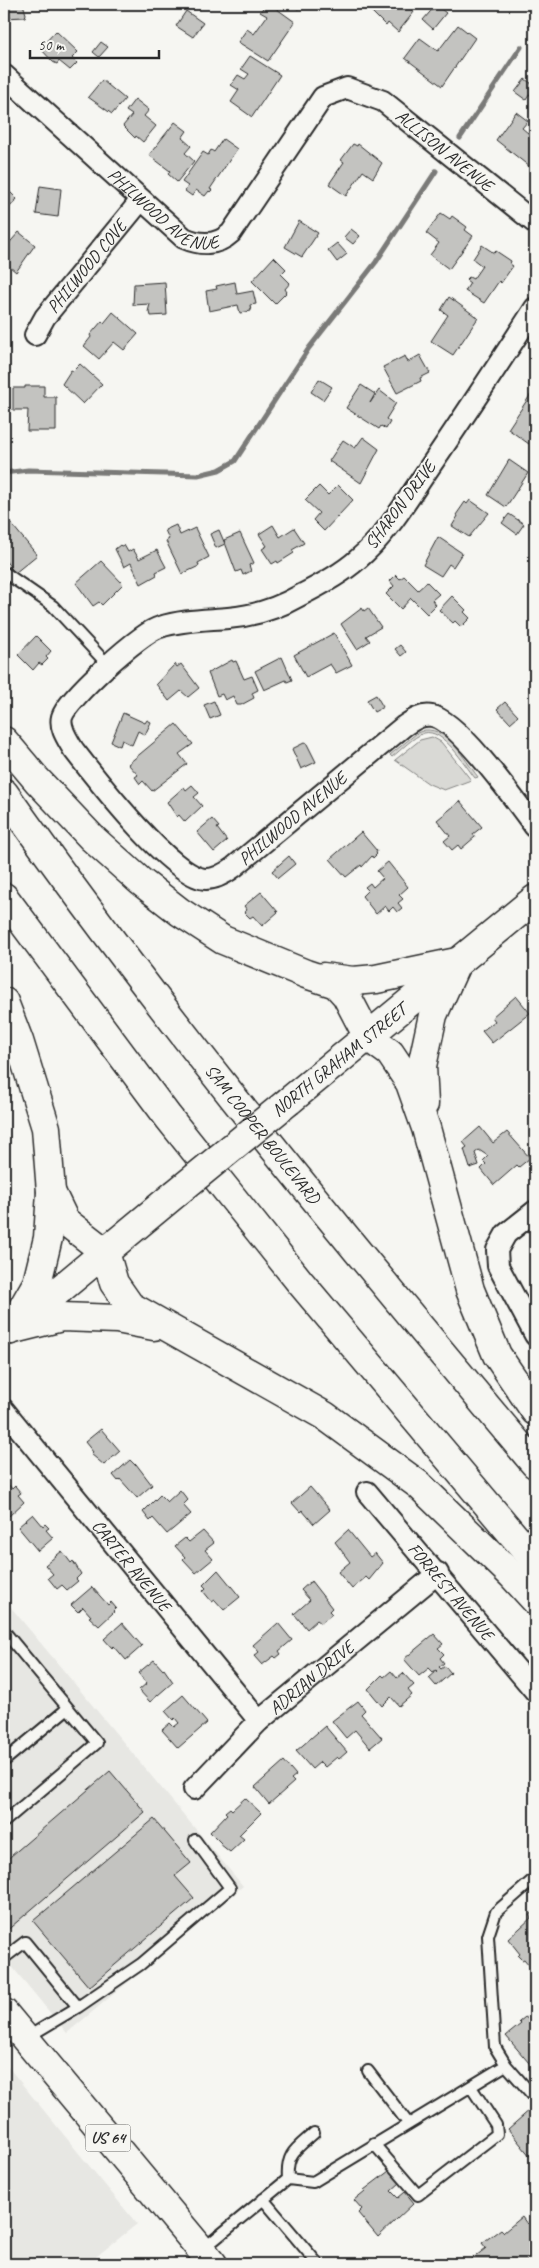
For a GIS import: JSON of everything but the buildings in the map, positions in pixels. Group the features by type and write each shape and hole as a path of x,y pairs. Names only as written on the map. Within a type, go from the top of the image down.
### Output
{"main road":[{"path":"4,741 37,780 92,838 140,881 180,912 222,940 336,984 349,1000 368,1036 390,1053 410,1083 426,1128 470,1290 497,1355 535,1411"},
{"name":"SAM COOPER BOULEVARD","path":"4,793 57,869 221,1084 391,1293 535,1464"},
{"path":"4,897 168,1117 300,1282 535,1560"},
{"name":"NORTH GRAHAM STREET","path":"7,1333 535,899"},
{"path":"306,974 353,981 398,975 457,962"},
{"path":"426,1128 422,1066 433,1015 457,962"},
{"path":"4,1002 19,1041 46,1128 51,1192 48,1238 37,1283 7,1333"},
{"path":"51,1192 65,1221 106,1252 114,1283 130,1306 325,1416 420,1485 535,1600"},
{"path":"7,1333 62,1317 117,1319 172,1330"},
{"name":"US 64","path":"4,2013 207,2257"}],"street":[{"name":"PHILWOOD AVENUE","path":"4,75 184,238 205,244 225,239 238,224 324,97 347,88"},
{"name":"ALLISON AVENUE","path":"347,88 383,101 535,223"},
{"name":"PHILWOOD COVE","path":"35,335 45,317 141,200"},
{"name":"SHARON DRIVE","path":"61,719 67,707 130,645 152,629 190,621 250,615 272,608 298,597 342,572 358,560 394,519 535,308"},
{"name":"PHILWOOD AVENUE","path":"61,719 64,735 73,749 155,845 184,870 205,879 224,874 234,867 404,726 424,716 442,718 460,734 535,827"},
{"path":"535,1210 506,1234 497,1250 498,1266 535,1335"},
{"name":"CARTER AVENUE","path":"4,1410 258,1721"},
{"name":"FORREST AVENUE","path":"367,1492 438,1573 535,1691"},
{"name":"ADRIAN DRIVE","path":"194,1789 258,1721 438,1573"}],"lane":[{"path":"4,572 53,606 109,666"},
{"path":"4,1631 97,1743 4,1822"},
{"path":"4,1761 68,1708"},
{"path":"25,2039 78,2007 141,1964 230,1888 195,1840"},
{"path":"535,1878 496,1912 488,1936 495,2047 506,2065 535,2098"},
{"path":"4,1958 25,1942 78,2007"},
{"path":"207,2257 263,2199 288,2179 313,2182 506,2065"},
{"path":"368,2071 408,2124"},
{"path":"374,2144 418,2195 498,2134 496,2125 471,2087"},
{"path":"288,2179 287,2164 291,2153 314,2133"},
{"path":"263,2199 318,2264"}],"shaded area":[{"path":"425,730 441,734 448,739 478,777 475,778 446,741 431,733 420,735 392,757 390,755 417,733"},
{"path":"432,737 441,742 471,780 444,790 429,784 395,760 420,740"},
{"path":"4,1599 243,1886 67,2033 4,1957"},
{"path":"4,2062 137,2224 87,2264 4,2264"}],"waterway":[{"path":"460,138 521,47"},
{"path":"4,473 28,470 198,475 219,470 235,461 309,348 376,262 436,171"}]}
